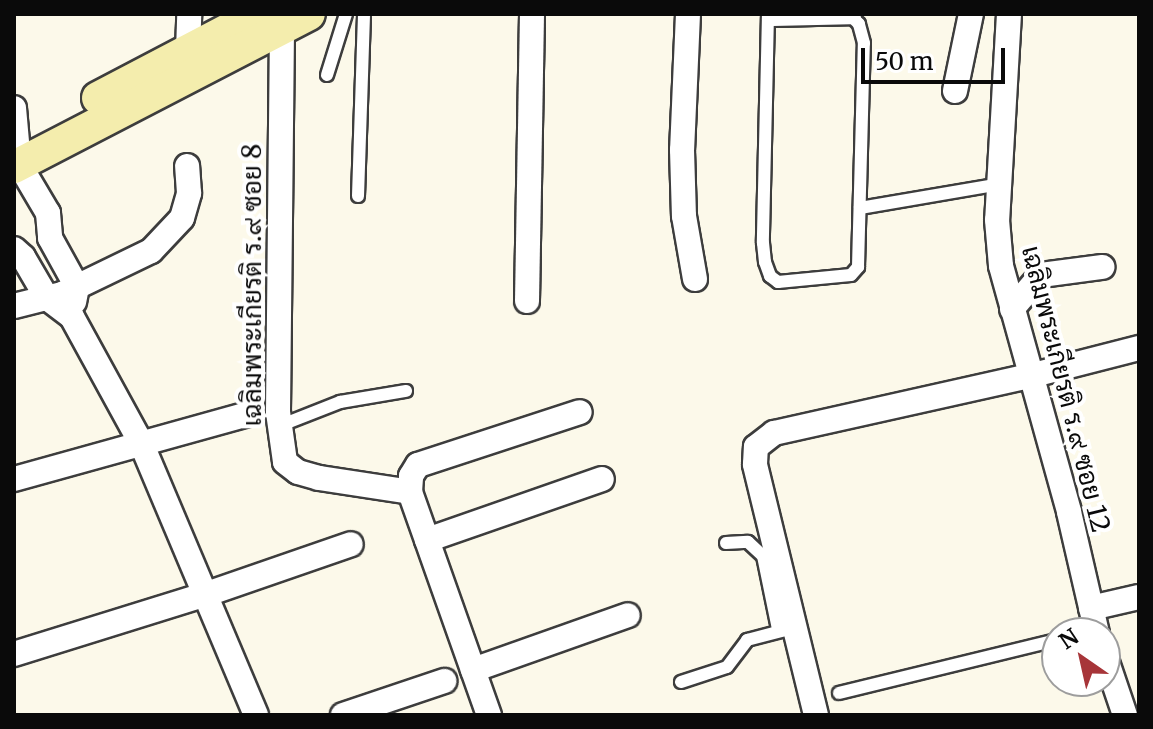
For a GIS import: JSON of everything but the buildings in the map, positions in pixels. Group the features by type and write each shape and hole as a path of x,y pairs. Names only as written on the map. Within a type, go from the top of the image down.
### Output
{"main road":[{"path":"16,153 188,51 283,19"},
{"path":"16,153 283,19"}],"street":[{"path":"188,51 189,14"},
{"path":"527,301 532,14"},
{"path":"688,14 683,203 695,279"},
{"path":"955,91 971,14"},
{"name":"เฉลิมพระเกียรติ ร.๙ ซอย 12","path":"1009,14 997,220 1001,266 1069,512 1091,617"},
{"name":"เฉลิมพระเกียรติ ร.๙ ซอย 8","path":"283,19 279,426 285,462 298,472 410,492"},
{"path":"14,108 16,153 48,213 50,238 77,287 72,317"},
{"path":"14,306 77,287 151,251 182,218 189,193 187,166"},
{"path":"14,249 23,257 47,298 72,317 142,445 207,594 255,715"},
{"path":"1012,309 1041,275 1057,270 1102,267"},
{"path":"816,715 786,629 755,464 756,447 774,433 1030,376 1139,348"},
{"path":"489,715 410,492 411,476 418,465 580,412"},
{"path":"14,479 244,415"},
{"path":"427,540 602,479"},
{"path":"14,654 207,594 351,544"},
{"path":"1107,617 1139,597"},
{"path":"473,670 628,615"},
{"path":"343,715 444,681"}],"lane":[{"path":"327,75 346,14"},
{"path":"358,196 364,14"},
{"path":"852,16 864,43 861,248 858,267 851,275 778,282 770,276 763,243 768,17 852,16"},
{"path":"860,208 1001,184"},
{"path":"279,426 340,402 406,391"},
{"path":"681,682 719,671 747,640 786,629 763,556 748,542 726,543"},
{"path":"839,693 1041,644"}]}
